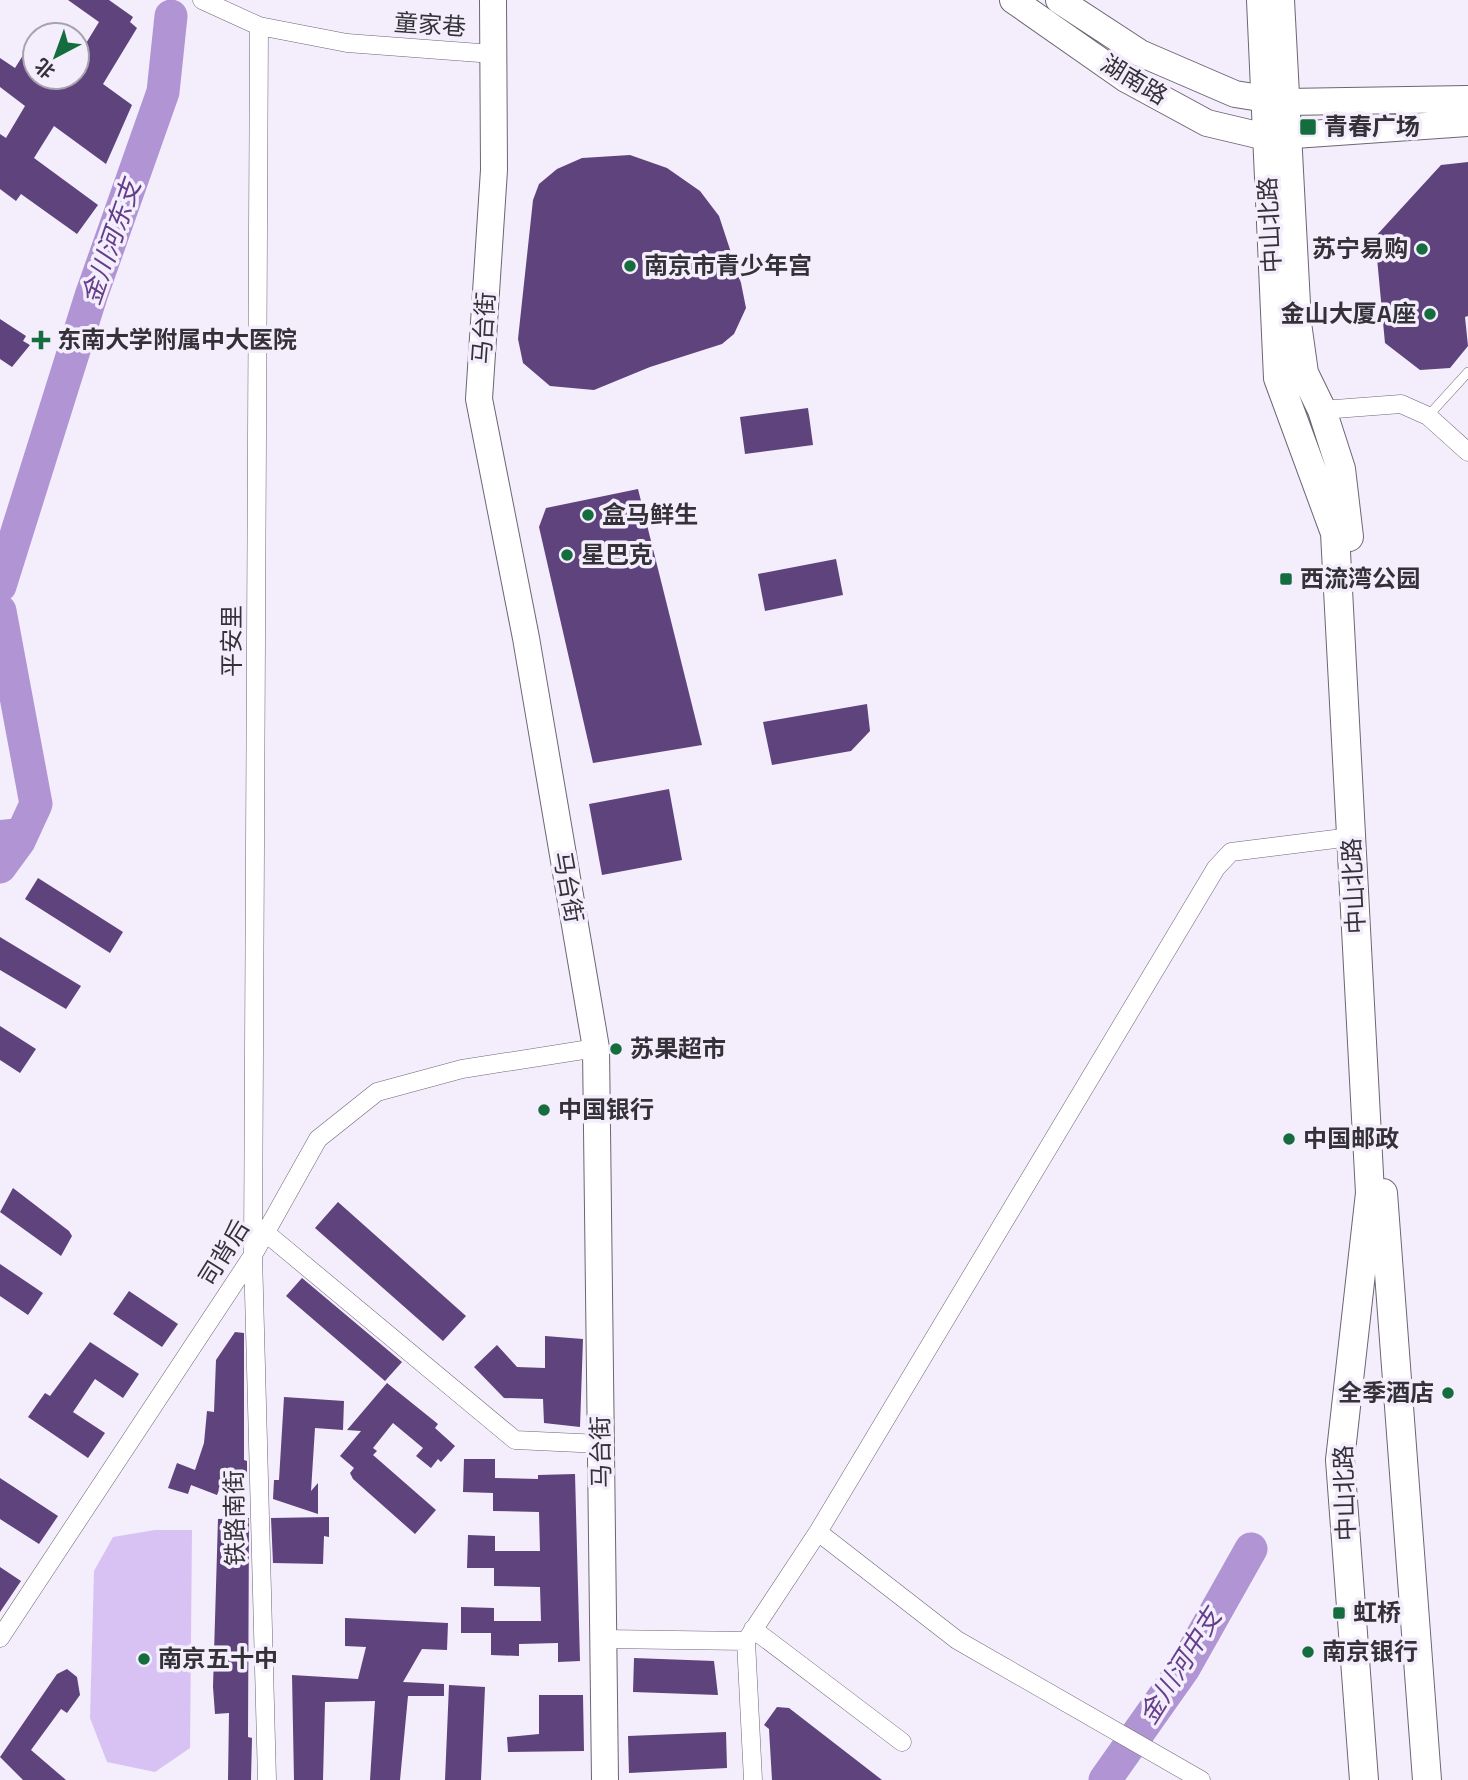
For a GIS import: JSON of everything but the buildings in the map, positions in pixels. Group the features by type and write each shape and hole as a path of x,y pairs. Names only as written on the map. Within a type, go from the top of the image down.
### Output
{"main road":[{"name":"中山北路","path":"1261,0 1275,101 1304,373 1322,410 1340,468 1349,532 1383,1191 1427,1780"},
{"name":"中山北路","path":"1275,101 1280,0"},
{"name":"中山北路","path":"1277,136 1278,378 1335,533 1370,1193 1340,1460 1364,1780"}],"street":[{"name":"童家巷","path":"202,0 260,26 346,43 494,54"},
{"name":"马台街","path":"493,0 494,170 479,399 526,638 596,1048 604,1780"},
{"name":"湖南路","path":"1013,0 1126,79 1207,123 1277,136 1468,124"},
{"name":"湖南路","path":"1059,0 1140,54 1235,94 1275,101 1468,99"},
{"name":"平安里","path":"253,1255 260,26"},
{"path":"1322,410 1401,404 1428,416 1468,452"},
{"path":"753,1780 749,1635 818,1532 1216,867 1231,852 1351,837"},
{"name":"司背后","path":"0,1638 253,1255 318,1139 377,1092 462,1069 596,1048"},
{"path":"266,1233 515,1440 601,1444"},
{"name":"铁路南街","path":"253,1255 267,1780"},
{"path":"818,1532 957,1640 1196,1777"},
{"path":"604,1639 749,1635 902,1742"}],"lane":[{"path":"1428,416 1468,372"}],"shaded area":[{"path":"49,815 0,883 0,820"},
{"path":"155,1530 192,1530 190,1748 155,1772 107,1762 90,1718 94,1571 113,1537"}],"waterway":[{"name":"金川河东支","path":"0,586 91,296 163,92 171,16"},
{"name":"金川河东支","path":"0,611 36,804 19,841 0,867"},
{"name":"金川河中支","path":"1105,1780 1184,1668 1251,1549"}],"place":[{"name":"青春广场","path":"1308,127"},
{"name":"苏宁易购","path":"1422,249"},
{"name":"南京市青少年宫","path":"630,266"},
{"name":"金山大厦A座","path":"1430,314"},
{"name":"东南大学附属中大医院","path":"41,340"},
{"name":"盒马鲜生","path":"588,515"},
{"name":"星巴克","path":"567,555"},
{"name":"西流湾公园","path":"1286,579"},
{"name":"苏果超市","path":"616,1049"},
{"name":"中国银行","path":"544,1110"},
{"name":"中国邮政","path":"1289,1139"},
{"name":"全季酒店","path":"1448,1393"},
{"name":"虹桥","path":"1339,1613"},
{"name":"南京银行","path":"1308,1652"},
{"name":"南京五十中","path":"144,1659"}]}
